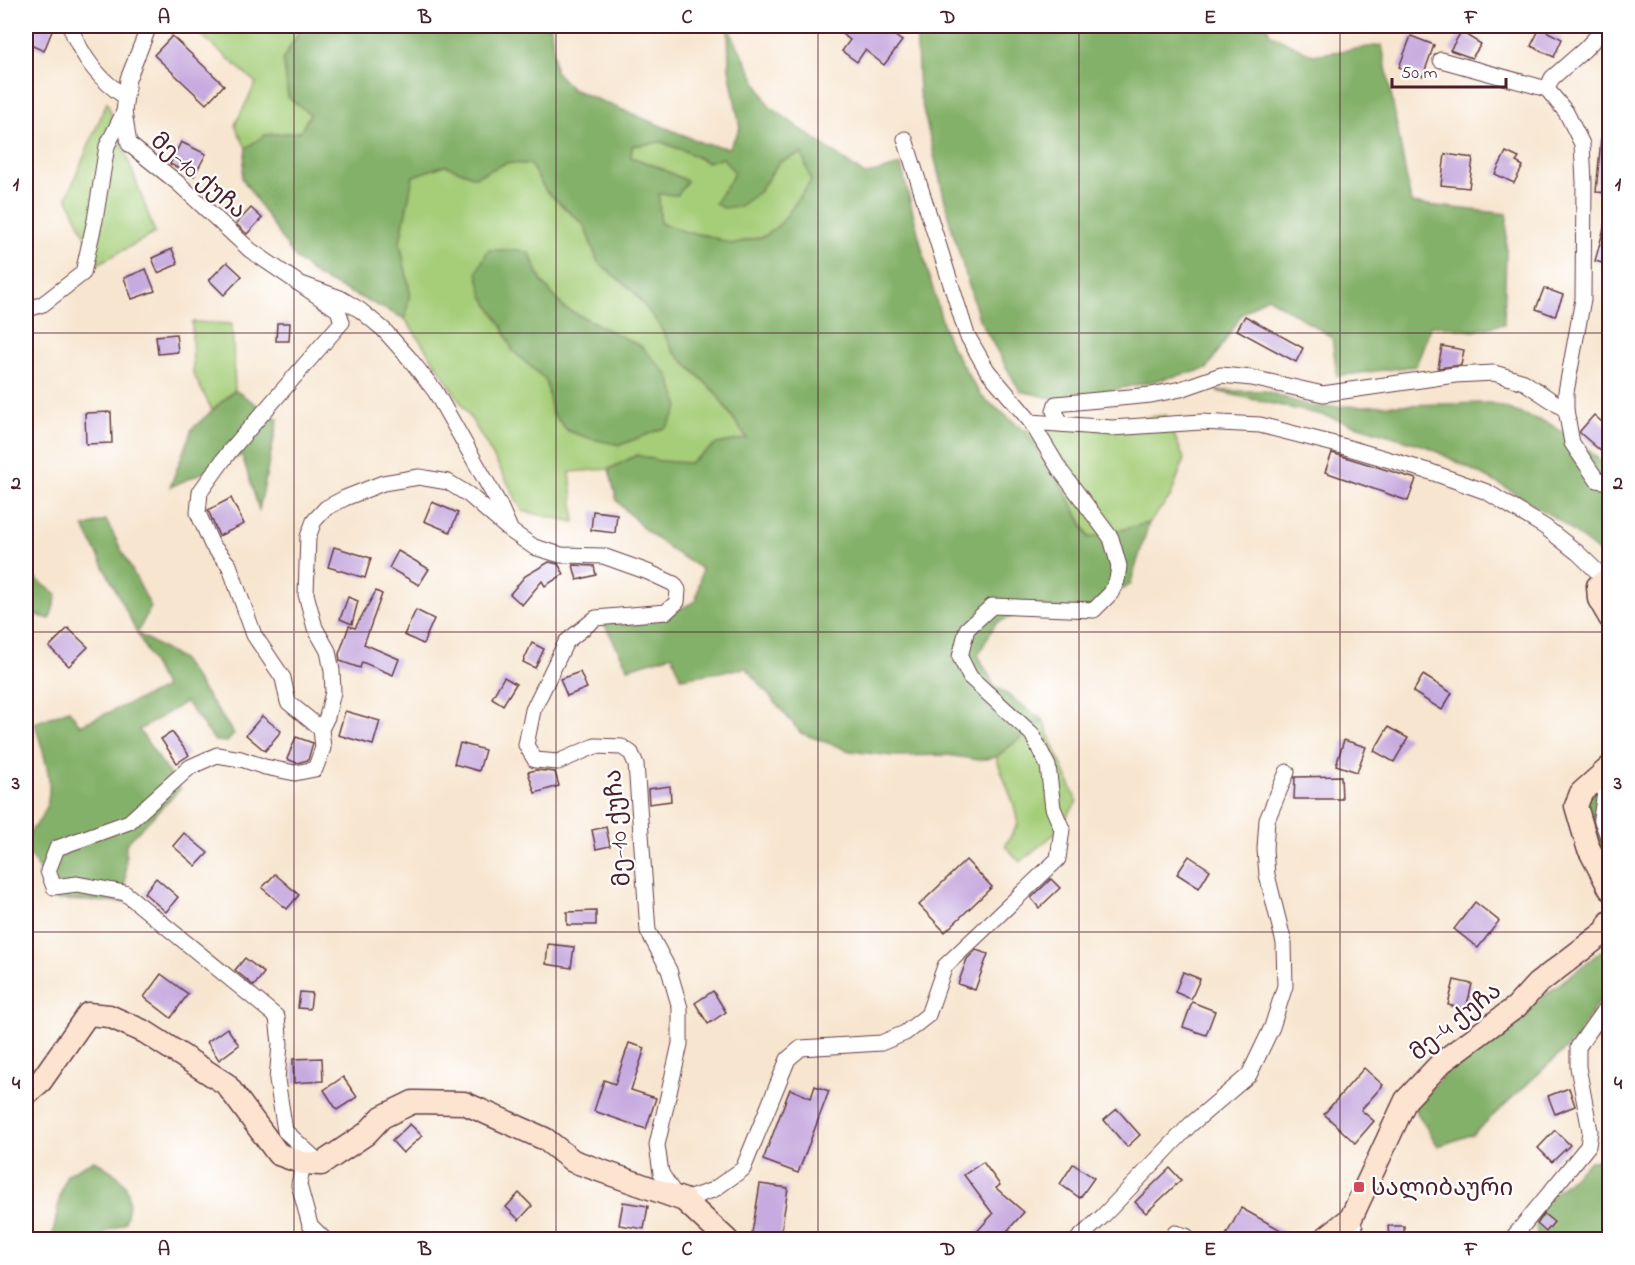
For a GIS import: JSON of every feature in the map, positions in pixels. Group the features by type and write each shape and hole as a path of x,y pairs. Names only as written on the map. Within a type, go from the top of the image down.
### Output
{"street":[{"path":"26,310 43,304 83,273 95,220 107,146 125,105 79,50 70,26"},
{"name":"მე-10 ქუჩა","path":"149,26 128,80 125,105 129,144 178,183 250,250 296,282"},
{"path":"1547,89 1552,78 1607,26"},
{"path":"1441,60 1547,89 1566,112 1582,144 1583,299 1566,392 1566,410 1572,443 1597,480 1610,482"},
{"path":"680,1199 713,1190 743,1170 788,1059 794,1052 801,1047 881,1043 905,1033 927,1015 945,966 1058,859 1062,829 1053,808 1048,766 1032,734 970,677 960,657 967,629 992,606 1094,610 1111,593 1117,580 1119,566 1111,538 1060,470 1031,422 987,370 967,335 904,139"},
{"path":"296,282 340,298 360,310 383,329 409,358 435,391 499,504 511,531"},
{"path":"296,282 338,310 342,322 229,452 200,492 198,513 212,545 229,565 254,635 283,678 288,702 321,729"},
{"path":"1062,424 1054,411 1056,404 1151,395 1181,389 1221,375 1252,378 1323,394 1455,375 1494,373 1524,382 1566,410"},
{"path":"1031,422 1112,428 1201,422 1260,425 1431,472 1487,492 1545,527 1578,553 1608,581 1598,586 1599,599 1610,618"},
{"path":"312,1164 285,1131 276,1080 280,1044 277,1017 125,893 77,884 54,886 48,871 57,848 129,822 190,767 217,755 295,773 315,769 323,748 321,729 327,717 333,692 328,651 315,628 306,594 308,537 314,520 326,508 383,483 419,477 448,482 470,495 511,531"},
{"name":"მე-10 ქუჩა","path":"511,531 534,547 561,555 603,556 674,584 678,590 677,602 666,612 596,618 566,642 533,710 526,745 535,760 558,762 595,746 622,747 631,753 636,764 648,931 669,970 680,1008 680,1044 657,1145 661,1173 680,1199"},
{"path":"1609,767 1601,818 1610,842"},
{"path":"1609,767 1581,793 1576,806 1588,847 1610,889"},
{"path":"1077,1239 1190,1125 1249,1076 1272,1027 1285,986 1284,943 1267,875 1265,849 1267,820 1287,772"},
{"name":"მე-4 ქუჩა","path":"1354,1232 1406,1100 1442,1062 1516,1008 1537,984 1606,931 1610,922"},
{"path":"1511,1239 1579,1160 1587,1146 1590,1131 1578,1067 1578,1047 1602,1013 1610,1007"},
{"path":"26,1094 41,1081 88,1014 109,1016 145,1032 226,1084 278,1154 312,1164"},
{"path":"325,1239 310,1225 299,1185 312,1164 366,1134 382,1117 413,1102 464,1103 546,1139 573,1161 680,1199 727,1239"},
{"path":"1323,1239 1354,1232"},
{"path":"1170,1239 1175,1233 1186,1236 1188,1239"}],"green space":[{"path":"191,26 303,26 283,59 310,114 300,132 265,135 246,148 235,125 256,83"},
{"path":"303,26 357,26 379,32 389,26 551,26 555,71 572,89 705,144 729,148 740,128 729,69 728,26 731,26 730,31 769,106 865,175 901,165 948,341 981,396 1024,430 1068,497 1089,538 1149,523 1130,585 1087,610 1037,607 996,623 978,655 994,685 1043,720 996,757 979,760 948,755 893,756 850,751 801,733 746,668 681,678 672,655 628,668 604,623 674,612 696,601 702,569 671,550 643,528 617,501 609,469 637,455 659,461 689,463 717,444 747,438 715,392 673,351 658,323 633,291 598,262 584,225 546,191 530,164 506,163 475,177 445,165 413,176 400,242 410,292 405,319 318,277 294,257 242,178 246,148 265,135 300,132 310,114 288,97 283,59","holes":["661,142 707,162 723,158 734,172 715,203 723,208 740,206 759,192 779,162 802,153 811,181 782,222 765,236 732,244 660,223 659,194 678,195 687,181 631,157 632,146"]},
{"path":"916,26 1267,26 1270,34 1313,55 1382,45 1411,203 1507,214 1504,324 1474,331 1431,325 1416,366 1337,376 1332,337 1267,297 1242,314 1207,369 1064,401 1020,391 979,319 951,226 919,92"},
{"path":"107,102 155,233 98,264 67,197"},
{"path":"661,142 707,162 723,158 734,171 730,185 722,191 759,192 779,162 803,153 811,181 782,223 765,236 731,244 660,223 659,194 687,181 631,157 632,146"},
{"path":"506,163 530,164 546,191 584,225 598,262 633,291 658,323 673,351 715,392 747,439 717,444 689,463 659,461 637,455 609,469 570,472 575,522 522,511 467,412 405,319 410,292 400,242 413,176 445,165 475,177","holes":["529,253 542,282 564,308 596,323 667,427 620,445 568,431 552,413 546,380 513,351 502,326"]},
{"path":"488,250 519,250 529,253 542,282 564,308 641,346 669,376 679,407 667,427 620,445 568,431 552,413 546,380 513,351 502,326 483,296 477,272"},
{"path":"192,322 232,324 235,390 212,410 193,373"},
{"path":"235,390 278,419 259,510 242,455 170,487 192,429"},
{"path":"1216,391 1265,391 1312,407 1491,403 1550,424 1587,448 1609,470 1609,560 1557,519 1505,487 1428,447 1322,415"},
{"path":"1166,415 1184,459 1171,496 1149,523 1090,538 1068,497 1024,430"},
{"path":"106,520 151,607 137,633 84,527"},
{"path":"26,571 57,595 50,619 26,612"},
{"path":"137,633 182,660 234,734 227,742 215,741 186,702 139,730 180,789 126,844 125,902 56,900 26,847 29,834 43,815 49,793 45,757 35,723 69,710 80,725 165,688"},
{"path":"1043,720 1077,802 1053,835 1020,862 1005,846 1018,824 1014,805 996,757"},
{"path":"1609,773 1609,873 1590,821 1586,797"},
{"path":"1609,945 1609,991 1598,1002 1576,1039 1473,1134 1438,1146 1413,1106 1448,1071"},
{"path":"1609,1159 1609,1239 1538,1239 1534,1212 1590,1161"},
{"path":"94,1160 113,1173 125,1185 129,1200 125,1223 104,1233 101,1239 52,1239 67,1174"}],"building":[{"path":"30,26 54,26 44,51 26,43 26,35"},
{"path":"831,26 881,26 902,41 884,65 865,50 857,62 842,51 850,40"},
{"path":"1540,28 1562,39 1554,57 1531,46"},
{"path":"1461,32 1481,44 1472,58 1450,50"},
{"path":"172,36 224,85 206,104 154,55"},
{"path":"1411,36 1434,45 1423,76 1399,67"},
{"path":"1601,139 1610,140 1610,193 1596,192"},
{"path":"181,142 206,154 194,176 170,164"},
{"path":"1506,152 1519,158 1516,162 1523,166 1514,183 1495,174"},
{"path":"1445,154 1473,158 1469,188 1441,185"},
{"path":"251,208 262,218 247,234 236,224"},
{"path":"1606,221 1610,222 1610,265 1595,261"},
{"path":"172,249 178,264 158,273 152,258"},
{"path":"227,262 242,276 224,295 209,280"},
{"path":"146,269 155,291 132,299 124,278"},
{"path":"1544,288 1563,295 1555,316 1536,309"},
{"path":"1245,316 1303,348 1296,362 1237,330"},
{"path":"277,323 290,323 289,341 276,341"},
{"path":"176,334 178,352 158,354 156,336"},
{"path":"1442,346 1464,350 1461,365 1438,368"},
{"path":"111,412 112,443 86,444 85,413"},
{"path":"1594,415 1610,429 1610,459 1580,433"},
{"path":"1332,453 1416,479 1408,501 1325,472"},
{"path":"231,498 244,524 219,536 208,510"},
{"path":"432,502 458,513 450,532 424,521"},
{"path":"593,511 617,514 615,533 591,530"},
{"path":"334,547 371,558 365,578 328,567"},
{"path":"398,551 429,569 419,585 389,568"},
{"path":"549,562 558,564 564,574 545,586 542,581 522,605 510,594 525,576"},
{"path":"573,565 594,566 596,575 577,580"},
{"path":"376,591 382,594 364,644 399,659 393,675 362,662 360,668 340,661 339,654 349,626 355,628"},
{"path":"348,597 358,601 352,624 340,619"},
{"path":"416,610 434,619 423,644 404,635"},
{"path":"68,628 88,647 69,666 49,647"},
{"path":"532,643 544,649 535,668 523,662"},
{"path":"580,672 587,688 567,696 560,679"},
{"path":"1423,675 1452,693 1442,710 1413,692"},
{"path":"504,677 516,684 503,705 492,698"},
{"path":"345,711 380,721 373,745 338,735"},
{"path":"262,716 281,731 265,751 246,735"},
{"path":"1388,727 1408,738 1394,762 1374,751"},
{"path":"172,732 189,755 177,763 161,739"},
{"path":"296,737 313,743 308,760 297,763 287,759"},
{"path":"1344,740 1366,747 1357,772 1336,765"},
{"path":"460,743 485,750 479,771 454,764"},
{"path":"536,770 555,772 559,786 535,793 528,772"},
{"path":"1341,776 1342,799 1294,799 1295,777"},
{"path":"670,786 671,801 649,804 648,789"},
{"path":"606,827 610,846 596,849 592,830"},
{"path":"184,833 208,853 196,866 173,846"},
{"path":"1189,856 1210,870 1199,888 1177,874"},
{"path":"966,860 992,887 945,932 919,905"},
{"path":"275,874 299,895 287,909 262,888"},
{"path":"156,878 178,897 166,912 144,893"},
{"path":"1051,879 1060,888 1039,908 1031,898"},
{"path":"1475,902 1499,921 1478,948 1454,929"},
{"path":"596,911 596,925 567,925 567,912"},
{"path":"548,944 574,947 571,968 546,964"},
{"path":"976,950 988,954 975,990 958,984 967,959"},
{"path":"245,958 264,973 254,986 235,970"},
{"path":"1183,972 1200,979 1191,999 1175,992"},
{"path":"161,974 188,994 171,1018 144,997"},
{"path":"1454,980 1472,984 1466,1009 1448,1005"},
{"path":"713,991 726,1012 708,1024 695,1003"},
{"path":"300,992 312,993 310,1009 298,1008"},
{"path":"1192,1002 1215,1011 1206,1035 1183,1027"},
{"path":"227,1028 239,1045 219,1060 207,1042"},
{"path":"629,1043 645,1048 631,1090 656,1098 646,1129 594,1111 604,1080 615,1084"},
{"path":"322,1058 323,1081 294,1083 293,1059"},
{"path":"1364,1068 1383,1085 1361,1110 1374,1121 1355,1143 1324,1114"},
{"path":"343,1077 357,1097 337,1110 324,1090"},
{"path":"815,1086 829,1091 798,1173 763,1160 790,1089 811,1098"},
{"path":"1569,1088 1575,1106 1555,1114 1548,1096"},
{"path":"1117,1109 1140,1135 1127,1147 1104,1120"},
{"path":"410,1124 422,1136 403,1153 392,1141"},
{"path":"1555,1130 1570,1145 1552,1162 1538,1148"},
{"path":"983,1162 1000,1185 996,1188 1024,1212 1008,1230 1019,1239 970,1239 993,1214 964,1175"},
{"path":"1073,1164 1094,1178 1080,1198 1060,1184"},
{"path":"1170,1168 1181,1180 1146,1213 1135,1202"},
{"path":"760,1184 788,1188 780,1239 751,1239"},
{"path":"519,1193 532,1206 519,1220 506,1207"},
{"path":"623,1202 648,1206 644,1229 619,1225"},
{"path":"1241,1208 1297,1239 1224,1239"},
{"path":"1544,1214 1554,1222 1546,1232 1537,1224"},
{"path":"1388,1226 1404,1226 1404,1239 1389,1239"}],"place":[{"name":"სალიბაური","path":"1359,1187"}]}
